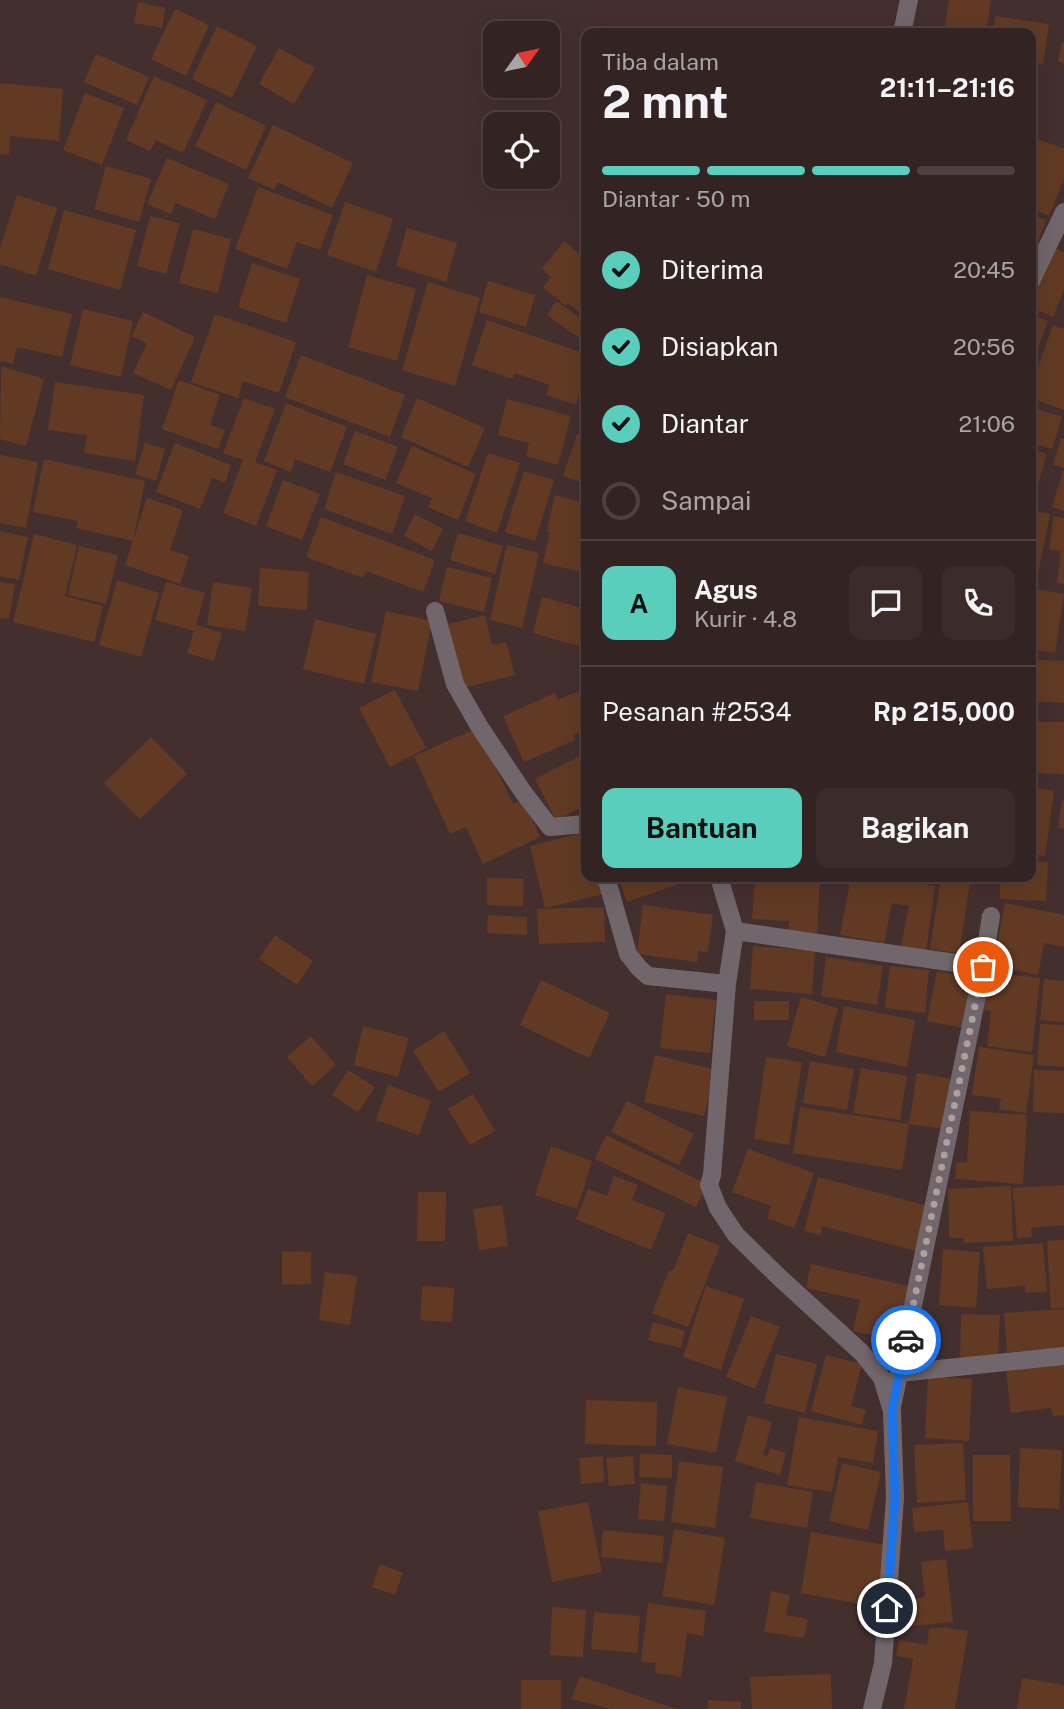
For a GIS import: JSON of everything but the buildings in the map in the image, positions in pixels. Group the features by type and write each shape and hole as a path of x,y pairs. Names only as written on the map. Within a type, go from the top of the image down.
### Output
{"street":[{"path":"903,28 909,0"},
{"path":"1036,271 1064,212"},
{"path":"435,611 455,684 523,792 550,827 581,824"},
{"path":"607,882 628,954 648,976 727,984"},
{"path":"721,882 735,930 727,984 719,1098 709,1185 718,1208 737,1235 862,1353 882,1378 892,1411"},
{"path":"872,1709 883,1663 895,1498 892,1411 992,916"},
{"path":"735,930 983,967"},
{"path":"899,1373 1064,1356"}],"way so far":[{"path":"906,1340 983,967"}],"route":[{"path":"887,1608 895,1498 892,1411 906,1340"}]}
